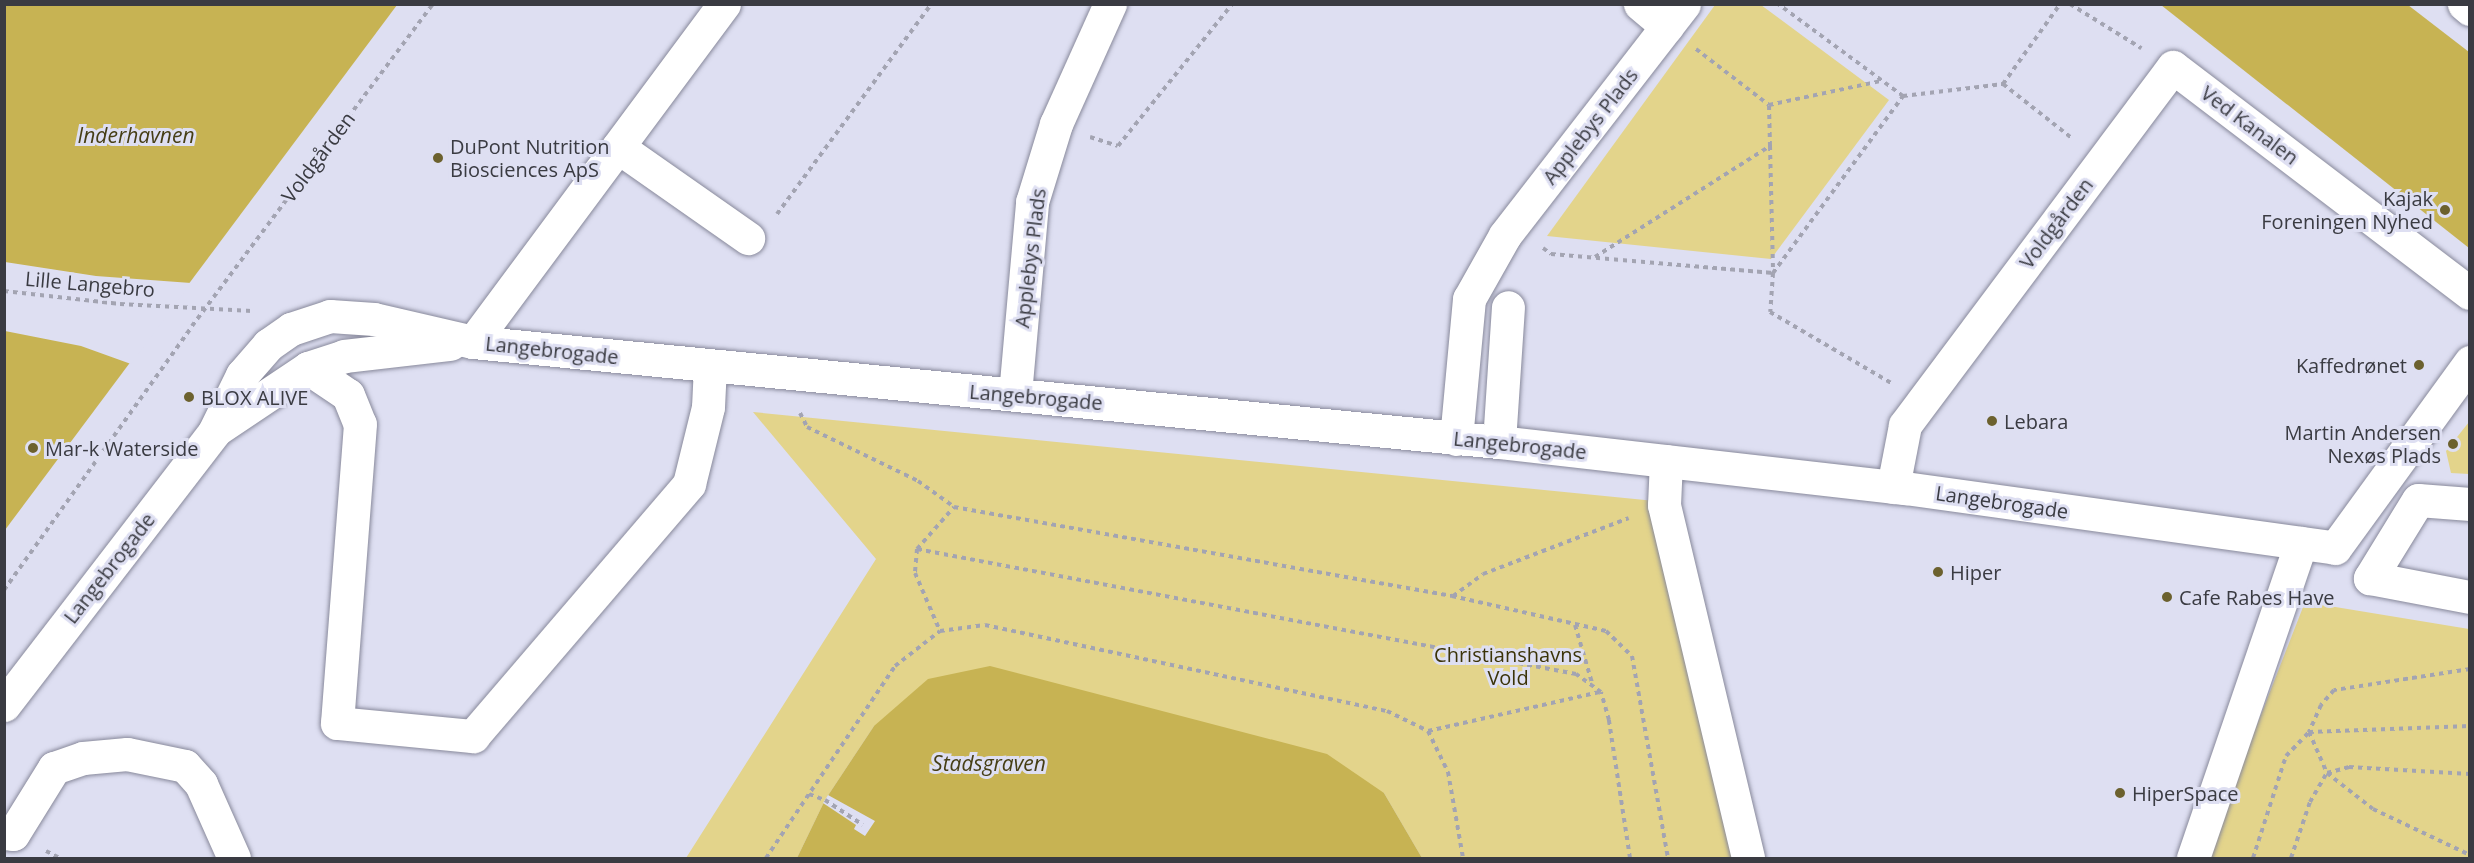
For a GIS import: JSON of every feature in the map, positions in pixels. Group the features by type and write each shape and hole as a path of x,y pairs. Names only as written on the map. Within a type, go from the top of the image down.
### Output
{"street":[{"path":"473,342 724,4"},
{"name":"Applebys Plads","path":"1015,394 1032,202 1056,124 1110,4"},
{"path":"1640,4 1675,16"},
{"path":"2464,4 2469,9"},
{"name":"Applebys Plads","path":"1456,438 1469,299 1513,225 1675,16"},
{"name":"Voldgården","path":"1893,487 1905,425 2173,67"},
{"name":"Ved Kanalen","path":"2173,67 2469,293"},
{"path":"618,147 748,238"},
{"path":"1499,442 1508,307"},
{"name":"Langebrogade","path":"4,705 214,432 242,375 262,352 291,329 312,321 353,315 473,342 782,375 1015,394 1499,442 1893,487 2335,548 2469,362"},
{"name":"Langebrogade","path":"214,432 308,368 344,356 473,342"},
{"path":"308,368 348,395 360,424 337,723 472,736 689,484 708,407 711,366"},
{"path":"1666,461 1664,505 1748,858"},
{"path":"2469,504 2418,500 2370,578 2469,597"},
{"path":"2193,858 2301,543"},
{"path":"4,833 13,834 54,768 83,758 127,754 185,766 201,784 234,858"}],"path":[{"name":"Voldgården","path":"4,590 204,309 432,4"},
{"path":"748,238 766,229 931,4"},
{"path":"1056,124 1118,146 1232,4"},
{"path":"1778,4 1903,96 2003,84 2102,162"},
{"path":"2003,84 2060,4"},
{"path":"2070,4 2173,67"},
{"path":"1675,16 1769,105 1773,273 1770,312 1923,402"},
{"path":"1769,105 1881,81"},
{"path":"1773,273 1903,96"},
{"path":"1594,257 1770,146"},
{"path":"1513,225 1551,254 1773,273"},
{"name":"Lille Langebro","path":"4,291 120,304 173,305 204,309"},
{"path":"782,375 807,427 918,481 954,507 1452,596 1606,631 1632,656 1668,858"},
{"path":"1452,596 1483,574 1664,505"},
{"path":"940,631 915,573 917,549 954,507"},
{"path":"917,549 1576,674 1600,692 1609,720 1630,858"},
{"path":"1575,624 1593,686"},
{"path":"766,858 895,666 940,631 985,625 1387,711 1428,731 1448,772 1463,858"},
{"path":"2253,858 2286,756 2309,732 2321,705 2334,690 2469,669"},
{"path":"1428,731 1600,692"},
{"path":"2309,732 2469,726"},
{"path":"2309,732 2327,773 2373,809 2469,855"},
{"path":"2291,858 2310,802 2327,773 2349,767 2469,774"},
{"path":"809,794 825,800 862,825"}],"green space":[{"path":"1715,5 1761,5 1889,100 1771,259 1547,236"},
{"name":"Christianshavns Vold","path":"753,412 1655,501 1735,858 1422,858 1384,793 874,726 825,800 797,858 686,858 876,559"},
{"path":"2469,422 2469,474 2451,473 2446,451"},
{"path":"2305,602 2469,629 2469,858 2205,858"}],"water":[{"name":"Inderhavnen","path":"5,5 397,5 5,530"},
{"path":"2161,5 2408,5 2469,52 2469,248"},
{"name":"Stadsgraven","path":"990,666 1327,754 1384,793 1422,858 797,858 825,800 874,726 928,679"}],"pier":[{"path":"5,262 96,276 191,283 131,364 81,346 5,331"},
{"path":"828,795 875,821 865,836 854,829 856,825 823,803"}],"place":[{"name":"DuPont Nutrition Biosciences ApS","path":"438,158"},
{"name":"Kajak Foreningen Nyhed","path":"2445,210"},
{"name":"Kaffedrønet","path":"2419,365"},
{"name":"BLOX ALIVE","path":"189,397"},
{"name":"Lebara","path":"1992,421"},
{"name":"Martin Andersen Nexøs Plads","path":"2453,444"},
{"name":"Mar-k Waterside","path":"33,448"},
{"name":"Hiper","path":"1938,572"},
{"name":"Cafe Rabes Have","path":"2167,597"},
{"name":"HiperSpace","path":"2120,793"}]}
